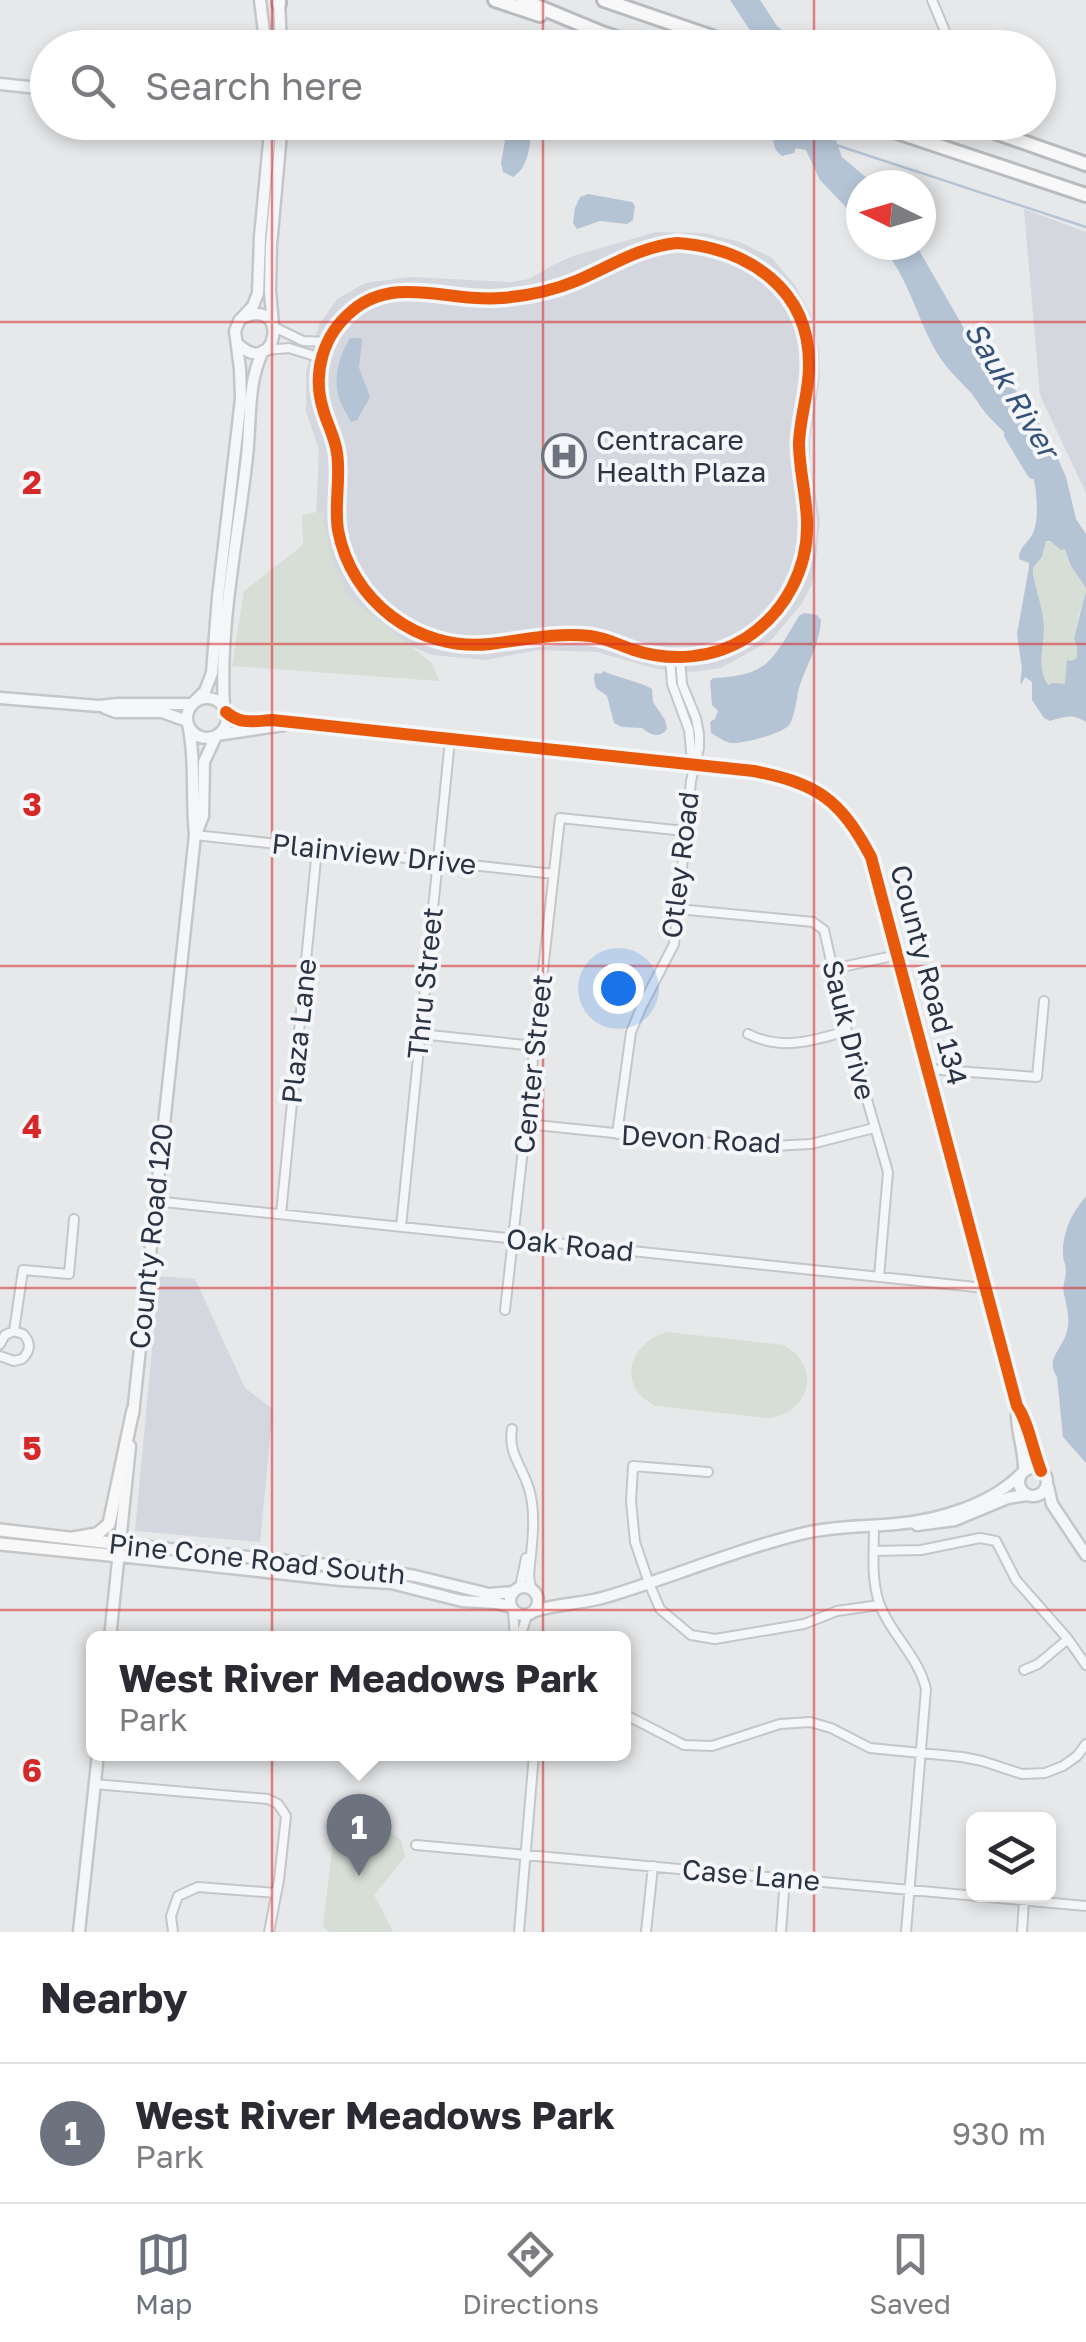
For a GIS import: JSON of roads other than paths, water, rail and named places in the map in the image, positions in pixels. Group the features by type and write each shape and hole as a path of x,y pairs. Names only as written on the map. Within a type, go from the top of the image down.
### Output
{"highway":[{"path":"494,0 592,30"},
{"path":"522,0 596,30"},
{"path":"604,0 688,30"},
{"path":"623,0 692,30"},
{"path":"921,140 1086,195"},
{"path":"1017,140 1086,164"}],"main road":[{"path":"73,1538 98,1534 110,1524 133,1410"},
{"name":"Pine Cone Road South","path":"0,1530 73,1538 119,1550"},
{"name":"Pine Cone Road South","path":"0,1544 119,1550"}],"street":[{"path":"260,0 264,30"},
{"path":"932,0 944,30"},
{"path":"279,2 280,30"},
{"path":"0,84 30,87"},
{"path":"187,722 188,712 205,691 212,673 242,384 235,331 258,293 269,140"},
{"path":"99,706 116,712 162,712 187,722 199,736 216,736 226,725 222,671 252,382 256,364 272,343 270,261 280,140"},
{"path":"663,244 696,244 761,268 794,306 808,347 800,439 807,534 801,565 785,600 744,639 700,656 680,657 636,651 590,636 540,636 466,645 429,637 392,618 362,588 341,544 336,512 338,455 320,396 321,358 327,342 352,310 376,296 418,291 488,300 538,293 663,244"},
{"path":"243,318 258,314 302,341 327,342"},
{"path":"236,341 248,352 295,349 321,358"},
{"path":"670,657 672,684 690,730 694,766"},
{"path":"680,657 682,684 699,734 694,766"},
{"path":"0,698 99,706 193,703 210,698 225,710"},
{"name":"County Road 134","path":"225,710 240,721 272,720 754,770 790,778 834,803 857,831 871,857 1017,1406 1023,1472"},
{"name":"County Road 120","path":"111,1631 195,834 194,758 187,722"},
{"name":"County Road 134","path":"216,736 290,724"},
{"name":"County Road 120","path":"195,834 203,816 204,762 216,736"},
{"name":"Thru Street","path":"400,1227 450,740"},
{"name":"Otley Road","path":"617,1134 631,1032 674,944 694,766"},
{"name":"Center Street","path":"505,1310 560,818 685,831"},
{"name":"Plainview Drive","path":"195,834 554,874"},
{"name":"Plaza Lane","path":"282,1214 317,848"},
{"name":"Sauk Drive","path":"678,909 813,922 824,930 847,1031 888,1172 879,1277"},
{"path":"834,969 896,955"},
{"path":"928,1070 1037,1077 1044,1001"},
{"path":"748,1034 765,1042 804,1043 847,1031"},
{"path":"420,1034 534,1046"},
{"name":"Devon Road","path":"526,1124 751,1147 811,1144 874,1128"},
{"name":"Oak Road","path":"154,1201 985,1288"},
{"path":"14,1331 23,1270 69,1274 74,1219"},
{"path":"14,1331 27,1338 29,1348 26,1355 14,1361 0,1351 5,1335 14,1331"},
{"name":"County Road 134","path":"1017,1406 1024,1415 1041,1470"},
{"path":"512,1429 512,1450 530,1490 532,1524 525,1591 510,1599 517,1631"},
{"path":"708,1472 633,1466 631,1501 636,1542 649,1582 660,1609 692,1635 715,1638 804,1624 836,1610 880,1605"},
{"path":"1034,1468 1046,1476 1052,1504 1086,1554 1019,1484 1023,1472 1034,1468"},
{"name":"Pine Cone Road South","path":"896,1524 976,1503 1005,1488 1023,1472"},
{"path":"1030,1496 1042,1494 1047,1484"},
{"name":"Pine Cone Road South","path":"531,1613 607,1597 793,1536 836,1527 947,1522 1008,1498 1030,1496"},
{"path":"874,1525 874,1584 880,1605 924,1680 926,1697 906,1932"},
{"path":"874,1550 921,1550 980,1538 996,1541 1016,1580 1086,1665"},
{"name":"Pine Cone Road South","path":"119,1550 376,1570 488,1594 525,1591 547,1602 570,1604"},
{"name":"Pine Cone Road South","path":"119,1550 340,1580 390,1582 512,1609"},
{"path":"522,1631 538,1605 525,1591"},
{"path":"512,1609 520,1615 531,1613"},
{"path":"1024,1670 1038,1664 1068,1639"},
{"path":"631,1718 684,1745 698,1747 726,1744 798,1721 831,1728 870,1748 974,1759 1028,1774 1054,1770 1079,1759 1086,1744"},
{"path":"79,1932 97,1761"},
{"path":"519,1932 533,1761"},
{"path":"94,1784 278,1804 286,1816 268,1932"},
{"name":"Case Lane","path":"416,1844 966,1894"},
{"path":"646,1932 653,1866"},
{"path":"781,1932 785,1878"},
{"path":"172,1932 171,1916 178,1896 198,1887 276,1893"},
{"path":"1022,1932 1024,1902"},
{"name":"Case Lane","path":"1045,1902 1086,1906"}],"water":[{"path":"730,0 760,0 782,30 750,30"},
{"path":"505,140 530,140 526,160 513,177 503,172"},
{"path":"773,140 836,140 842,157 857,170 846,170 846,207 820,180 806,150 796,148 794,153 782,156"},
{"path":"588,194 632,202 633,220 627,224 600,221 577,229 573,223 575,208 580,197"},
{"name":"Sauk River","path":"892,260 925,260 976,349 1022,397 1051,442 1066,477 1076,519 1086,534 1086,588 1065,549 1050,541 1046,541 1042,557 1033,568 1044,622 1042,671 1048,685 1065,684 1067,660 1077,658 1074,638 1086,591 1086,722 1072,717 1050,721 1044,718 1032,700 1032,682 1025,677 1020,684 1017,634 1029,563 1019,559 1019,555 1035,527 1034,480 1016,446 941,359"},
{"path":"350,338 361,338 359,368 370,397 357,420 351,422 337,385 340,360"},
{"path":"804,613 817,615 820,628 790,724 772,734 737,743 711,733 710,722 718,711 712,705 710,681 746,674 767,663"},
{"path":"603,671 652,689 653,702 667,729 655,735 642,728 614,723 607,696 596,688 594,679 595,673"},
{"path":"1086,1197 1086,1463 1063,1437 1053,1365 1068,1324 1064,1239 1072,1216"}],"waterway":[{"path":"836,145 1086,227"},
{"name":"Sauk River","path":"1010,435 1033,473"}],"place":[{"name":"Centracare Health Plaza","path":"564,456"},
{"name":"West River Meadows Park","path":"359,1876"}]}
